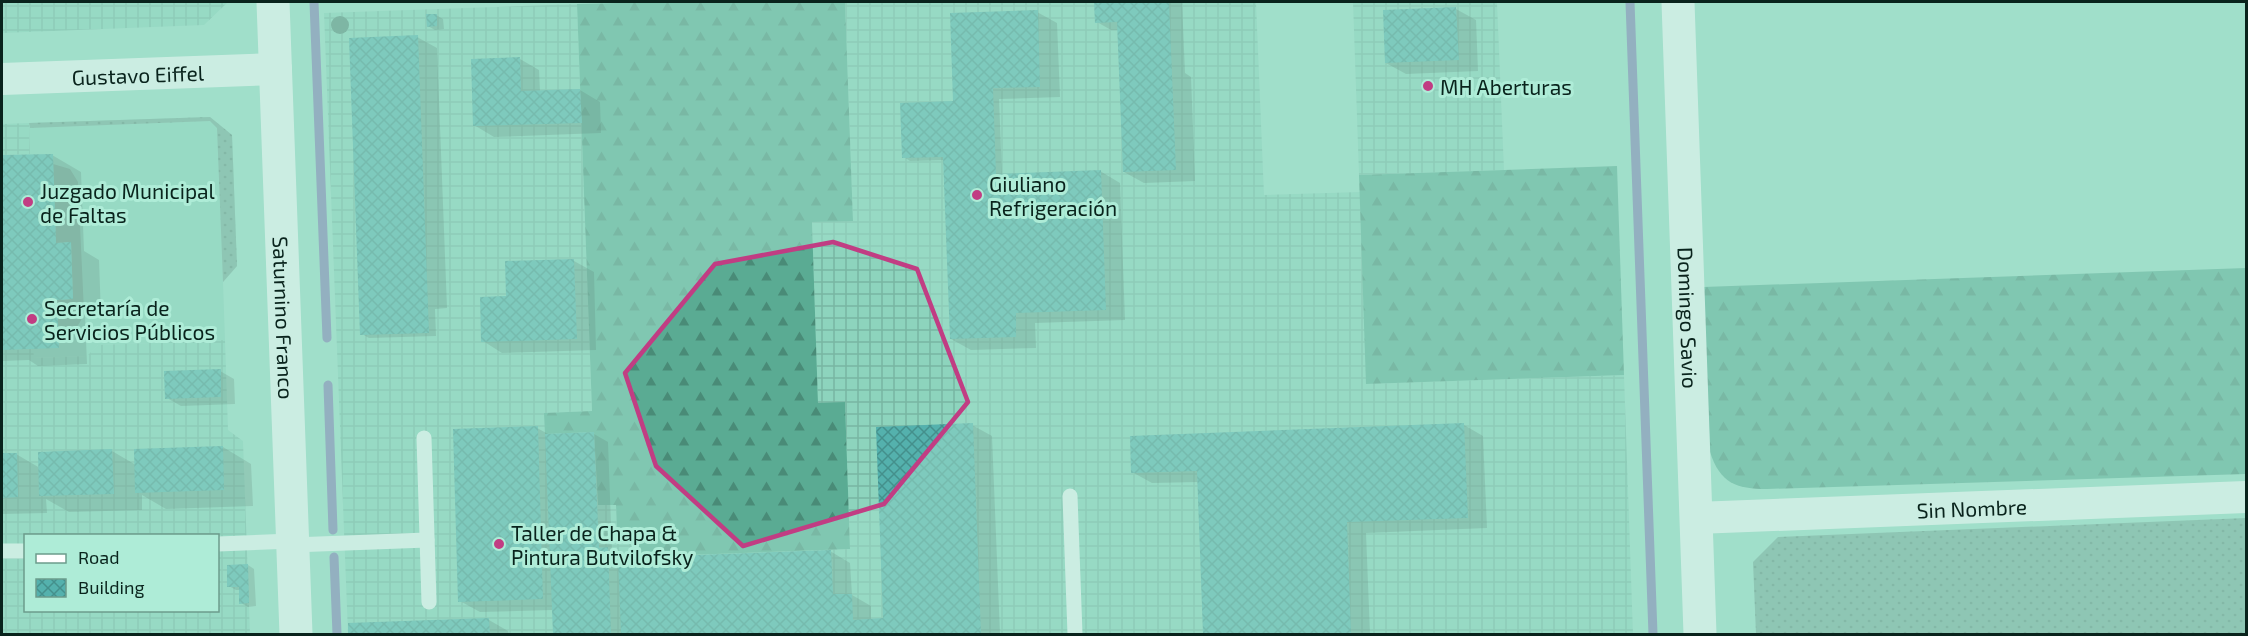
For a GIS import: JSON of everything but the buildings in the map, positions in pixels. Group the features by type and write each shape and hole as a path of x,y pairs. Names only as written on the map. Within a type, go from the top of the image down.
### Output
{"street":[{"name":"Saturnino Franco","path":"273,2 296,634"},
{"name":"Domingo Savio","path":"1678,2 1700,634"},
{"name":"Gustavo Eiffel","path":"2,79 276,69"},
{"name":"Sin Nombre","path":"1696,518 2247,497"}],"lane":[{"path":"424,438 429,602"},
{"path":"1070,496 1075,634"},
{"path":"219,544 427,540"},
{"path":"2,551 24,551"}],"highlighted area":[{"path":"833,242 917,269 968,402 884,504 743,546 656,466 625,373 715,264"}],"shaded area":[{"path":"2,2 227,3 204,25 2,33"},
{"path":"845,2 1256,2 1264,195 1360,192 1367,384 1624,375 1633,634 348,634 324,13 577,4 592,411 545,413 545,433 594,432 598,505 616,505 617,534 632,542 633,557 850,549 845,403 818,403 812,222 853,220"},
{"name":"MH Aberturas","path":"1353,2 1497,2 1504,170 1359,175"},
{"path":"210,117 232,135 237,266 223,282 225,340 98,345 88,356 33,358 33,349 8,350 2,155 30,154 29,123"},
{"path":"210,117 232,135 237,266 223,282 217,128 210,121 30,128 29,123"},
{"path":"29,123 30,154 2,155 2,124"},
{"path":"53,164 70,169 78,182 84,312 75,329 58,337 57,300 73,299 71,242 56,243"},
{"path":"2,171 8,350 33,349 34,358 87,356 98,345 225,340 228,430 243,441 250,634 2,634"},
{"path":"2246,518 2246,634 1756,634 1753,562 1778,537"}],"green space":[{"path":"845,2 853,221 812,222 818,403 845,402 850,549 633,557 632,542 617,534 616,505 598,505 594,432 545,434 544,413 592,411 577,4"},
{"path":"1617,166 1624,375 1366,384 1359,175"},
{"path":"2246,268 2246,474 1756,489 1738,485 1724,477 1710,452 1703,287"}],"waterway":[{"path":"314,2 327,338"},
{"path":"1630,2 1653,634"},
{"path":"328,385 333,530"},
{"path":"334,557 337,634"}],"place":[{"name":"MH Aberturas","path":"1428,86"},
{"name":"Giuliano Refrigeración","path":"977,195"},
{"name":"Juzgado Municipal de Faltas","path":"28,202"},
{"name":"Secretaría de Servicios Públicos","path":"32,319"},
{"name":"Taller de Chapa & Pintura Butvilofsky","path":"499,544"}]}
